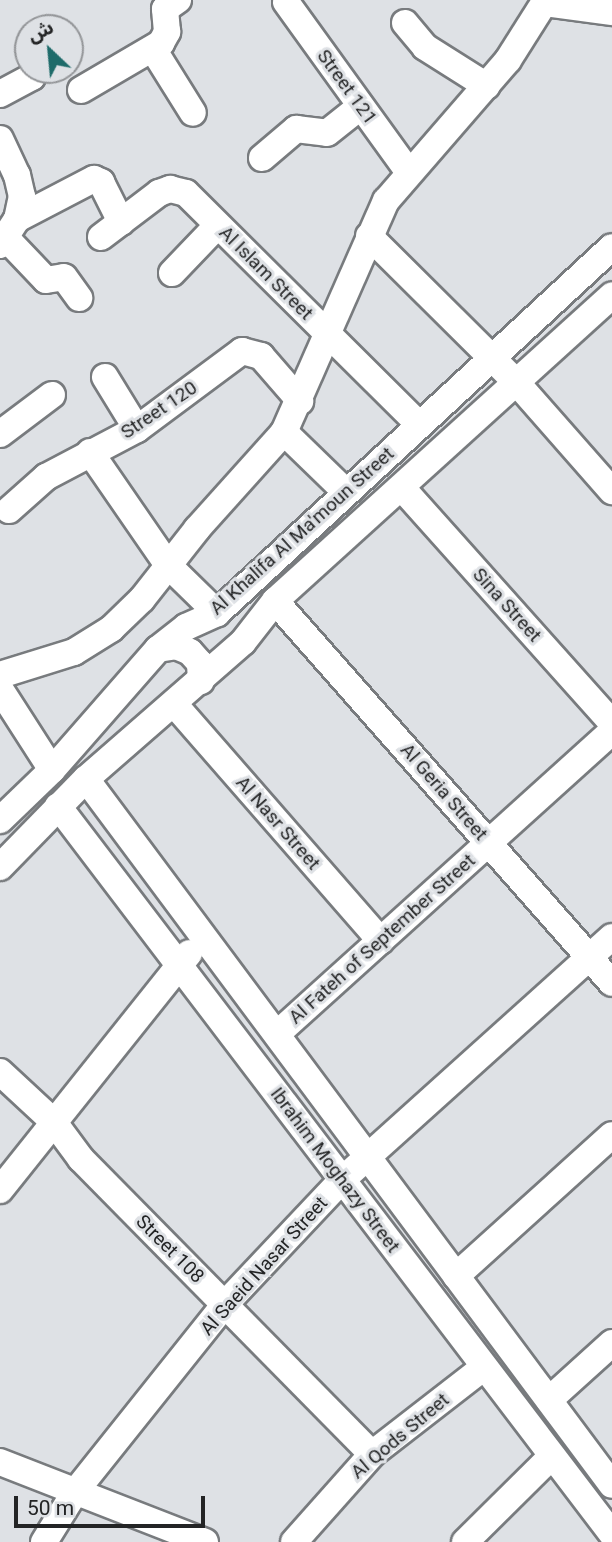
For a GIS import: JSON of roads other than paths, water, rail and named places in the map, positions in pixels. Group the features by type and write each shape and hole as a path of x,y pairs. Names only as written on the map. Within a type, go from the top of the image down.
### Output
{"street":[{"path":"81,90 153,49 167,32 165,9 178,0"},
{"name":"Street 121","path":"289,1 408,171"},
{"path":"0,675 74,652 111,629 142,600 168,565 284,432 300,401 386,201 408,171 487,86 545,2 612,12"},
{"path":"405,23 425,47 487,86"},
{"path":"153,49 193,113"},
{"path":"0,94 19,84"},
{"path":"262,158 296,128 327,133 361,106"},
{"path":"1,146 21,185 8,233 46,280 64,277 79,299"},
{"name":"Al Islam Street","path":"8,233 94,179 101,182 111,230 170,189 186,193 419,424"},
{"path":"172,273 218,225"},
{"path":"369,236 517,383 612,491"},
{"name":"Al Khalifa Al Ma'moun Street","path":"0,820 52,770 158,649 186,627 217,613 491,356 612,247"},
{"name":"Al Khalifa Al Ma'moun Street","path":"0,867 86,779 174,705 243,642 275,601 612,295"},
{"name":"Street 120","path":"9,510 46,477 137,429 242,351 261,356 300,401"},
{"path":"105,377 137,429"},
{"path":"0,434 52,395"},
{"path":"284,432 346,492"},
{"path":"90,452 168,565 217,613"},
{"name":"Sina Street","path":"402,488 612,723"},
{"name":"Al Geria Street","path":"275,601 612,983"},
{"path":"158,649 176,646 190,652 200,663 201,681"},
{"path":"0,689 52,770"},
{"name":"Al Nasr Street","path":"174,705 381,941"},
{"name":"Al Fateh of September Street","path":"277,1034 612,731"},
{"name":"Ibrahim Moghazy Street","path":"86,779 612,1485"},
{"name":"Ibrahim Moghazy Street","path":"58,806 612,1534"},
{"path":"0,1190 202,935"},
{"name":"Al Saeid Nasar Street","path":"44,1542 75,1492 225,1304 342,1180 612,937"},
{"name":"Street 108","path":"0,1072 53,1121 68,1145 372,1454"},
{"path":"456,1276 612,1135"},
{"path":"549,1401 612,1343"},
{"name":"Al Qods Street","path":"294,1542 372,1454 484,1368"},
{"path":"465,1542 552,1457"},
{"path":"0,1462 205,1542"}]}
